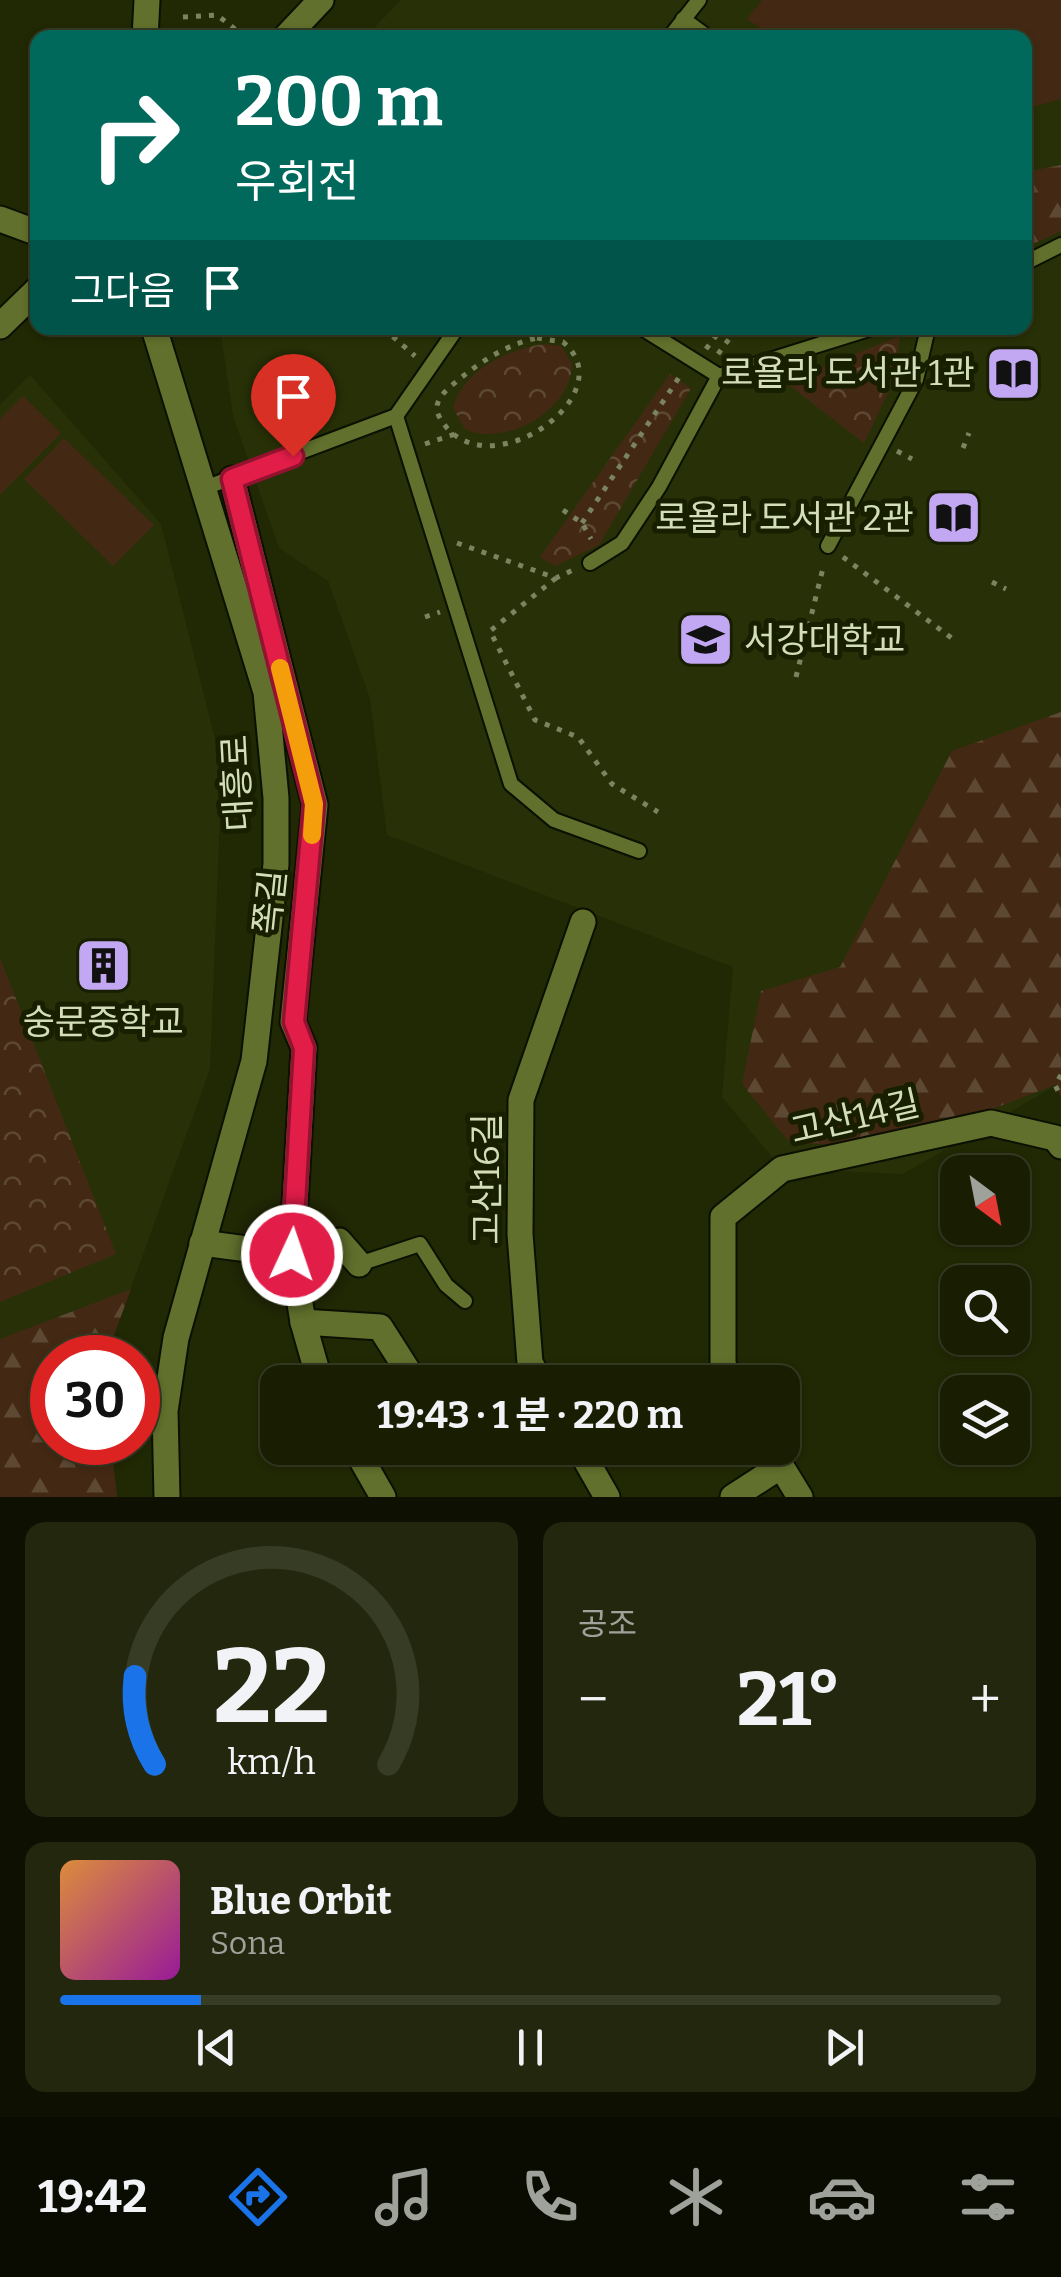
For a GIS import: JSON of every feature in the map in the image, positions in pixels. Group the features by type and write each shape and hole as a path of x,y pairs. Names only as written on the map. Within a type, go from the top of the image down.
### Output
{"street":[{"path":"145,30 147,0"},
{"path":"293,30 321,0"},
{"path":"0,219 30,231"},
{"path":"0,326 30,297"},
{"name":"대흥로","path":"156,335 266,692 276,864 254,1061 176,1338 165,1411 167,1497"},
{"name":"쪽길","path":"232,479 314,804 294,1022 304,1048 294,1267 315,1365"},
{"name":"고산16길","path":"531,1365 520,1234 521,1100 583,922"},
{"name":"고산14길","path":"723,1365 723,1217 782,1170 991,1123 1055,1138 1061,1146"},
{"path":"202,1243 294,1267 339,1241 359,1264"},
{"path":"303,1322 380,1327 404,1365"},
{"path":"364,1465 382,1497"},
{"path":"589,1465 607,1497"},
{"path":"733,1497 767,1465"},
{"path":"780,1465 800,1497"}],"lane":[{"path":"675,30 699,0"},
{"path":"683,19 698,30"},
{"path":"1032,260 1061,246"},
{"path":"202,489 396,416 452,335"},
{"path":"653,335 713,373"},
{"path":"590,563 622,543 659,488 713,373 847,335"},
{"path":"828,546 916,380 926,335"},
{"path":"396,416 511,784 554,820 639,850"},
{"path":"359,1264 420,1244 446,1285 465,1301"}],"path":[{"path":"184,17 217,15 236,30"},
{"path":"391,335 428,368"},
{"path":"713,373 733,335"},
{"path":"407,449 455,434 482,446 503,445 542,426 569,404 578,388 580,371 574,346 553,338 524,341 494,354 464,376 438,400 436,412 455,434"},
{"path":"563,510 582,523 692,359"},
{"path":"963,448 969,432"},
{"path":"435,535 556,578"},
{"path":"796,677 828,546 957,642"},
{"path":"590,563 556,578 490,631 536,720 578,737 612,784 658,812"},
{"path":"992,582 1006,588"},
{"path":"1061,1074 1055,1085 1061,1097"}],"shaded area":[{"name":"서강대학교","path":"401,0 1061,0 1061,1097 1055,1086 903,1174 782,1169 722,1097 733,967 387,835 370,699 328,581 279,548 233,416 221,335 1032,335 1032,30 372,30"},
{"path":"30,375 161,524 222,767 210,1069 114,1335 30,1335 30,1465 113,1465 117,1497 0,1497 0,405"}],"green space":[{"path":"762,0 1061,0 1061,99 1032,107 1032,30 763,30 747,19"},
{"path":"1061,165 1061,231 1032,245 1032,171"},
{"path":"900,336 893,382 864,443 785,382"},
{"path":"544,344 561,346 572,364 569,381 549,410 534,421 499,433 481,434 465,429 453,408 466,383 502,356"},
{"path":"670,374 691,388 599,545 555,566 540,557"},
{"path":"23,396 61,433 0,495 0,419"},
{"path":"64,438 154,525 113,566 24,479"},
{"path":"1061,712 1061,1097 1055,1085 893,1147 790,1143 742,1084 761,991 840,967 952,751"},
{"path":"0,958 116,1254 0,1302"},
{"path":"131,1289 114,1335 30,1335 30,1465 113,1465 117,1497 0,1497 0,1339"}],"slow traffic":[{"path":"280,668 314,804 312,835"}],"place":[{"name":"로욜라 도서관 1관","path":"1014,373"},
{"name":"로욜라 도서관 2관","path":"953,518"},
{"name":"서강대학교","path":"705,640"},
{"name":"숭문중학교","path":"103,966"}],"route":[{"path":"292,1255 304,1048 294,1022 314,804 232,479 293,456"}]}
